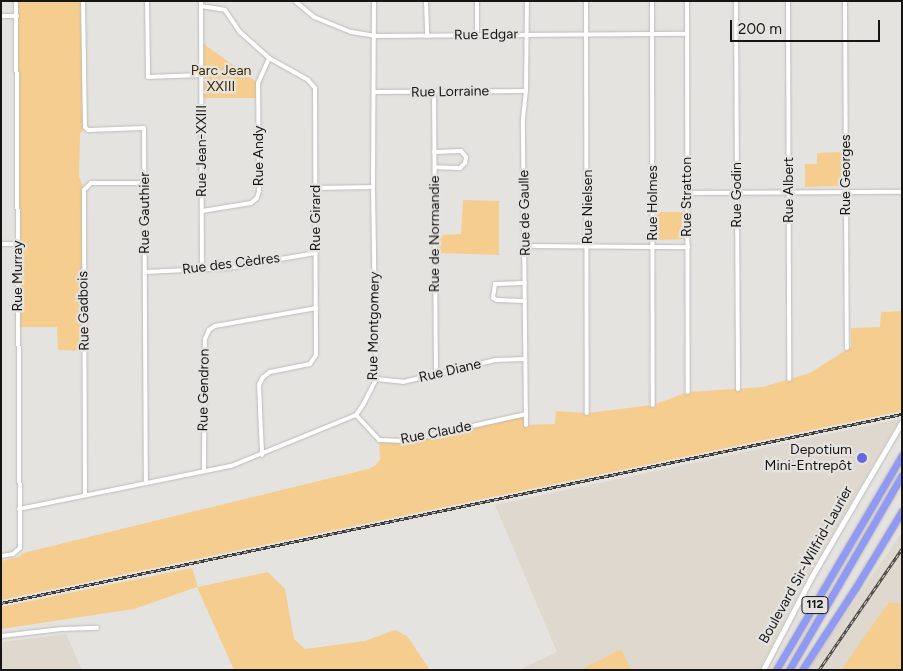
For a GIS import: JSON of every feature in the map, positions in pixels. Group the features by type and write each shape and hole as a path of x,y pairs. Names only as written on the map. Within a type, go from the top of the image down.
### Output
{"highway":[{"name":"Boulevard Sir-Wilfrid-Laurier","path":"776,670 902,455"},
{"name":"112","path":"789,670 902,476"},
{"path":"802,670 902,511"}],"street":[{"name":"Rue Murray","path":"1,556 18,551 16,1"},
{"name":"Rue Gauthier","path":"83,1 84,127 88,130 144,128 146,483"},
{"path":"147,1 148,77 201,75"},
{"name":"Rue Edgar","path":"294,1 314,17 351,32 375,36 687,34"},
{"name":"Rue Montgomery","path":"356,415 372,391 376,379 373,187 374,1"},
{"path":"426,1 427,36"},
{"path":"477,1 478,35"},
{"name":"Rue de Gaulle","path":"526,425 523,119 526,90 527,1"},
{"name":"Rue Nielsen","path":"586,1 587,413"},
{"name":"Rue Holmes","path":"652,1 653,405"},
{"name":"Rue Stratton","path":"687,1 688,392"},
{"name":"Rue Godin","path":"736,1 738,389"},
{"name":"Rue Albert","path":"788,1 789,379"},
{"name":"Rue Georges","path":"845,1 847,348"},
{"name":"Rue Jean-XXIII","path":"201,4 202,270"},
{"name":"Rue Girard","path":"201,4 225,10 240,32 270,58 308,80 315,88 316,355 310,364 270,372 263,377 259,385 262,454"},
{"path":"1,16 16,16"},
{"name":"Rue Andy","path":"202,211 251,203 257,198 259,192 258,84 270,58"},
{"name":"Rue Lorraine","path":"375,92 526,90"},
{"name":"Rue de Normandie","path":"434,92 436,375"},
{"path":"434,152 461,151 466,157 465,163 460,168 434,167"},
{"name":"Rue Gadbois","path":"85,495 82,199 84,190 91,183 144,184"},
{"path":"316,188 373,187"},
{"path":"687,193 902,192"},
{"path":"1,244 18,244"},
{"path":"525,246 688,247"},
{"name":"Rue des Cèdres","path":"145,272 202,270 316,253"},
{"path":"525,283 494,284 493,298 497,300 525,301"},
{"name":"Rue Gendron","path":"204,470 205,339 209,330 215,326 316,308"},
{"name":"Rue Diane","path":"376,379 404,382 495,360 525,359"},
{"name":"Rue Claude","path":"356,415 379,440 405,441 526,414"},
{"path":"19,509 231,466 356,415"},
{"name":"Boulevard Sir-Wilfrid-Laurier","path":"763,670 808,583 902,422"},
{"path":"1,636 62,629 97,628"}],"shaded area":[{"path":"900,419 802,586 759,670 631,670 621,649 580,670 519,670 557,652 495,505"},
{"path":"902,532 902,604 857,647 841,670 807,670"},
{"path":"66,634 82,670 1,670 1,642"}],"green space":[{"path":"16,1 83,1 85,127 80,134 79,176 84,190 85,351 58,350 57,327 19,327"},
{"name":"Parc Jean XXIII","path":"201,42 258,83 258,98 201,98"},
{"path":"842,152 840,186 805,187 805,164 817,164 817,153"},
{"path":"463,200 499,201 499,255 439,253 439,235 461,234"},
{"path":"657,212 684,212 684,239 657,240"},
{"path":"902,311 902,411 1,600 1,561 19,557 23,553 368,469 376,465 380,459 379,440 405,441 526,414 527,425 555,424 556,411 587,413 653,405 688,392 763,387 810,373 851,347 851,328 880,327 881,312"},
{"path":"192,568 198,587 268,572 285,589 294,639 305,649 365,641 395,630 407,636 430,670 234,670 197,587 134,609 1,629 1,607"},
{"path":"889,602 902,604 902,670 841,670"},
{"path":"621,649 631,670 580,670"}],"railway":[{"path":"1,603 902,414"},
{"path":"819,670 902,549"}],"place":[{"name":"Depotium Mini-Entrepôt","path":"862,458"}]}
